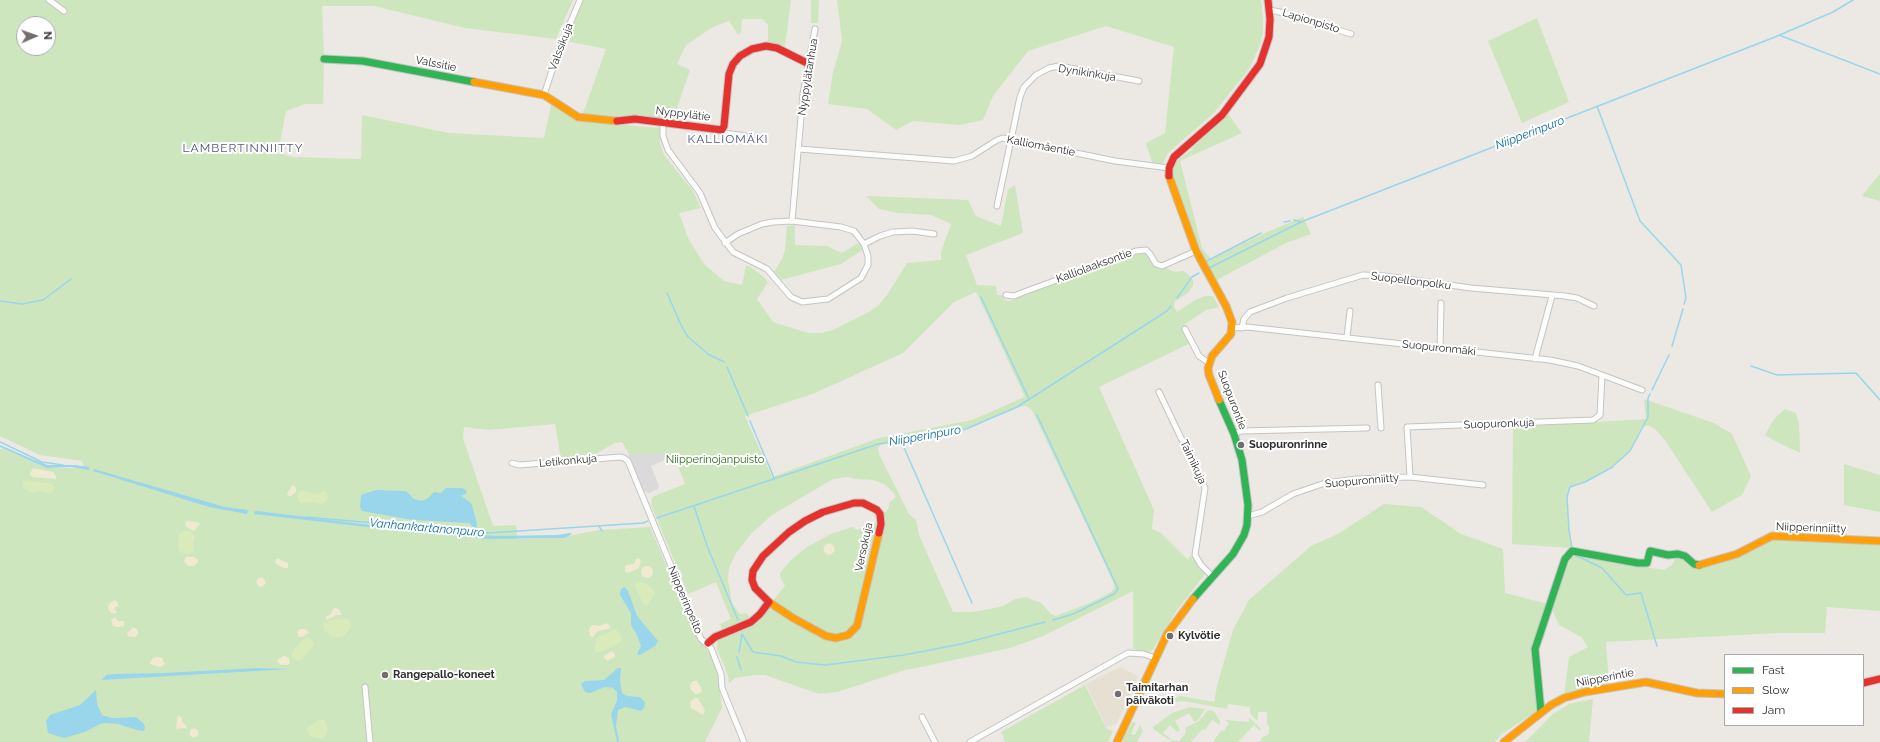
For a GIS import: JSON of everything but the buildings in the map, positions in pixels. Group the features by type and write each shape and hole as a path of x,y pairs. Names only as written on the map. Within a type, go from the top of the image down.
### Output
{"street":[{"path":"49,0 64,11"},
{"name":"Valssikuja","path":"544,95 558,52 580,0"},
{"path":"1233,328 1230,313 1196,251 1170,178 1169,168 1174,157 1222,115 1260,64 1269,42 1270,10 1268,0"},
{"name":"Lapionpisto","path":"1270,10 1351,34"},
{"name":"Nyppylätanhua","path":"792,221 803,94 815,29"},
{"name":"Nyppylätie","path":"544,95 578,118 617,121 635,119 663,124 722,130 724,126 729,74 733,64 740,56 752,49 766,46 777,48 809,64"},
{"name":"Valssitie","path":"324,59 363,61 544,95"},
{"name":"Dynikinkuja","path":"997,206 1020,97 1024,87 1036,75 1049,68 1059,66 1139,81"},
{"path":"663,124 663,136 668,150 700,192 710,218 725,243 740,257 761,265 772,273 791,298 802,302 828,299 861,278 868,265 868,256 864,244 859,236 848,228 792,221 773,222 762,224 743,231 725,243"},
{"path":"722,130 725,133 745,136"},
{"name":"Kalliomäentie","path":"799,149 954,161 972,156 997,140 1003,138 1115,161 1169,168"},
{"path":"864,244 880,236 893,232 912,231 934,234"},
{"name":"Kalliolaaksontie","path":"1006,295 1014,296 1136,251 1146,250 1156,264 1162,266 1196,251"},
{"name":"Suopellonpolku","path":"1242,328 1244,319 1250,312 1287,298 1363,275 1385,276 1471,288 1577,298 1594,306"},
{"path":"1534,359 1552,296"},
{"path":"1440,349 1441,303"},
{"path":"1347,337 1350,311"},
{"name":"Suopuronmäki","path":"1233,328 1347,337 1440,349 1564,362 1642,390"},
{"name":"Suopurontie","path":"1117,742 1138,699 1155,658 1172,626 1239,546 1244,535 1248,516 1244,474 1234,434 1209,375 1209,363 1212,356 1227,340 1233,328"},
{"path":"1185,329 1198,356 1209,363"},
{"name":"Suopuronkuja","path":"1410,477 1407,427 1592,420 1600,414 1602,375"},
{"path":"1378,385 1381,428"},
{"name":"Taimikuja","path":"1159,392 1205,488 1195,555 1201,565 1213,577"},
{"path":"1234,434 1249,431 1367,428"},
{"name":"Letikonkuja","path":"512,463 519,465 624,458"},
{"name":"Niipperinpelto","path":"624,458 628,461 701,639 708,643 721,674 722,688 744,742"},
{"name":"Suopuronniitty","path":"1248,516 1262,512 1293,494 1326,483 1357,479 1410,477 1483,485"},
{"name":"Versokuja","path":"854,503 863,503 877,510 880,514 881,524 857,626 848,635 836,638 826,636 793,618 769,602 756,588 752,576 757,564 779,540 805,521 836,507 854,503"},
{"name":"Niipperinniitty","path":"1541,712 1535,649 1568,554 1572,551 1638,564 1647,563 1650,551 1668,555 1678,554 1685,556 1694,564 1700,565 1737,554 1772,536 1880,541"},
{"path":"708,643 715,637 745,625 760,614 769,602"},
{"path":"970,742 1128,653 1144,654 1155,658"},
{"path":"1864,683 1880,679"},
{"name":"Niipperintie","path":"1504,742 1551,704 1564,698 1634,683 1646,682 1697,693 1724,694"},
{"path":"366,687 370,742"},
{"path":"922,717 935,742"}],"shaded area":[{"path":"629,454 665,454 674,456 651,466 659,486 658,489 649,493 642,490 628,459"},
{"path":"1120,667 1138,676 1129,699 1116,724 1106,727 1086,684"}],"green space":[{"name":"Niipperinojanpuisto","path":"0,0 573,0 556,39 465,28 374,6 322,6 324,59 323,104 305,104 286,111 278,153 293,157 361,159 362,115 449,133 544,138 551,105 580,121 660,128 660,143 664,155 693,191 701,208 679,213 688,238 704,264 724,281 742,285 746,266 749,266 764,277 768,282 757,299 773,322 808,333 822,333 833,330 869,312 879,305 907,263 941,260 941,252 951,224 931,215 898,213 879,209 866,196 968,200 976,216 1001,226 1008,190 1015,185 1023,233 966,255 977,285 996,286 997,295 1002,295 1005,300 1009,301 1143,252 1148,255 1154,265 1159,269 1166,268 1175,272 1184,271 1193,281 1193,286 1188,293 1175,301 1174,307 1177,312 1195,300 1205,296 1213,296 1219,307 1206,310 1185,324 1193,342 1099,387 1154,510 1152,529 1161,533 1188,560 1190,556 1194,557 1206,573 1177,610 1150,652 1133,649 1133,591 1043,636 1010,648 902,671 837,692 819,694 765,675 735,678 729,683 728,675 717,649 717,640 748,626 766,609 785,586 780,577 780,573 791,560 807,547 831,534 852,527 857,530 881,520 882,515 889,508 889,503 896,497 893,492 884,484 873,480 848,477 833,479 772,515 752,533 736,553 729,568 728,580 732,603 740,614 746,613 752,619 722,629 720,624 731,619 716,582 688,594 651,505 652,497 685,484 674,456 665,454 629,454 622,442 615,443 595,454 561,459 555,424 489,430 464,427 463,438 493,526 516,525 517,539 558,538 599,530 650,527 697,638 711,655 718,675 722,708 705,742 0,742 0,449 4,449 47,468 84,468 82,461 40,455 0,436","holes":["976,292 1025,397 972,420 879,438 772,477 745,416 815,393 903,353 954,302","1026,406 1032,410 1114,584 1114,589 1092,602 1056,616 1051,614 1041,603 1026,597 1015,599 1003,606 990,609 971,612 953,612 919,535 916,520 909,514 879,454 878,448 881,445 966,428"]},
{"path":"583,0 791,0 785,46 768,42 768,25 762,19 742,19 741,32 738,35 729,21 713,27 686,45 677,64 690,70 672,123 582,116 606,49 566,41"},
{"path":"811,0 819,0 818,23 811,23"},
{"path":"837,0 1261,0 1263,32 1260,45 1249,69 1214,113 1168,153 1162,165 1154,164 1152,162 1146,143 1165,133 1174,47 1106,26 1028,51 993,96 983,120 960,125 913,121 896,130 867,109 828,104 833,73 842,41"},
{"path":"1537,18 1569,102 1522,123 1488,41"},
{"path":"1228,114 1242,133 1180,161 1202,248 1211,259 1265,233 1303,217 1311,234 1286,243 1215,281 1193,237 1172,177 1172,169 1179,159 1193,149 1192,148"},
{"path":"1880,174 1880,201 1862,196 1873,182"},
{"path":"795,225 795,245 827,246 842,253 860,242 864,249 841,264 781,280 774,272 782,259 785,250 787,226"},
{"path":"1644,399 1714,423 1732,434 1751,476 1742,495 1712,512 1665,440 1655,429 1648,425 1641,428 1630,451 1611,468 1585,482 1570,487 1567,497 1569,530 1572,548 1512,544 1513,427 1646,419"},
{"path":"1785,409 1796,413 1799,424 1800,453 1765,435 1774,419"},
{"path":"1844,464 1880,475 1880,512 1844,505"},
{"path":"25,480 52,484 55,488 53,491 48,493 40,491 31,493 23,488 23,482"},
{"path":"302,490 314,494 325,491 328,496 327,501 320,504 314,502 300,503 297,496 298,492"},
{"path":"1384,504 1421,507 1461,534 1503,549 1505,593 1548,604 1532,648 1538,711 1503,733 1495,742 1259,742 1262,739 1261,738 1269,734 1267,712 1258,712 1258,719 1256,720 1250,713 1250,707 1228,704 1227,709 1184,701 1174,702 1175,698 1180,696 1214,702 1233,630 1249,600 1311,546 1338,534"},
{"path":"184,530 191,532 195,536 193,545 194,551 191,554 184,554 178,550 179,534"},
{"path":"1779,539 1880,544 1880,611 1827,607 1825,633 1779,633 1606,642 1609,685 1564,695 1569,657 1588,647 1581,637 1559,625 1552,609 1571,557 1575,553 1664,570 1672,565 1675,558 1679,557 1695,567"},
{"path":"639,581 648,585 654,590 655,594 648,605 644,605 637,591 635,584"},
{"path":"345,618 349,619 351,628 345,635 340,637 332,637 324,630 324,623 334,619 341,620"},
{"path":"616,629 622,637 621,642 601,652 596,652 594,649 597,637"},
{"path":"307,637 312,639 314,645 301,660 298,661 292,657 292,652 299,643"},
{"path":"1085,685 1106,728 1113,731 1108,742 1005,742 1001,732"},
{"path":"1593,699 1589,742 1525,742 1553,714 1569,704"},
{"path":"1190,707 1205,709 1198,720 1194,722 1189,713 1175,721 1180,730 1177,732 1170,725 1163,733 1171,739 1169,740 1153,729 1153,727 1172,713"},
{"path":"1208,710 1214,711 1220,721 1220,725 1212,720 1205,730 1203,729 1191,742 1171,742 1172,740 1179,741 1186,733 1185,728 1199,721"},
{"path":"1249,717 1261,729 1259,730 1254,725 1238,742 1213,742 1222,730 1224,731 1229,723 1225,720 1249,722"},
{"path":"319,719 324,720 327,725 327,733 322,739 312,737 308,733 307,728"},
{"path":"1132,722 1136,723 1131,734 1135,735 1140,725 1143,731 1137,742 1122,742"}],"sand":[{"path":"33,468 53,472 56,479 32,477 30,474"},
{"path":"293,485 296,488 296,492 291,496 288,496 287,493"},
{"path":"186,521 197,522 200,524 194,531 185,526"},
{"path":"827,544 831,544 833,545 833,553 827,554 824,551 824,547"},
{"path":"186,557 194,557 198,560 198,562 194,566 188,566 184,561"},
{"path":"277,558 288,563 288,568 284,568 276,564 275,561"},
{"path":"639,558 641,561 639,568 628,573 625,572 625,566 634,564 636,559"},
{"path":"645,566 649,566 653,572 649,578 645,578 641,574 641,570"},
{"path":"261,577 266,582 261,587 256,582"},
{"path":"115,600 118,603 118,606 114,608 117,612 115,614 110,612 108,608 110,603"},
{"path":"334,608 339,609 342,615 336,615 327,620 326,616 330,615"},
{"path":"115,617 118,621 124,621 124,626 113,626 111,620"},
{"path":"606,623 610,626 609,629 598,631 593,637 590,636 589,629 592,625 600,626"},
{"path":"134,627 138,631 138,634 135,637 128,636 127,633"},
{"path":"300,629 306,629 309,633 299,637 297,632"},
{"path":"612,651 615,654 615,657 608,661 604,658 604,656"},
{"path":"283,656 286,656 289,659 290,663 288,665 281,665 278,662 277,660"},
{"path":"156,657 162,658 165,664 160,667 150,664 152,659"},
{"path":"693,681 697,681 701,687 702,691 699,694 695,694 691,690 690,685"},
{"path":"695,698 698,698 705,710 703,715 691,708 690,702"},
{"path":"178,715 182,718 182,722 186,725 187,729 177,729"},
{"path":"192,729 196,729 198,733 196,737 192,737 190,735 190,731"}],"water":[{"path":"0,445 48,465 75,465 89,467 89,470 71,467 47,468 0,447"},
{"path":"94,469 225,507 248,510 247,514 209,507 93,471"},
{"path":"446,488 462,488 466,490 467,493 461,496 472,505 477,524 476,533 480,535 572,534 565,538 489,539 410,532 254,514 255,511 379,526 472,534 474,528 469,523 412,520 362,511 360,507 361,495 376,490 406,491 414,499 422,501 434,492 441,493"},
{"path":"625,587 628,591 637,616 658,641 655,646 640,655 637,654 641,646 631,625 631,613 620,595 621,589"},
{"path":"256,668 290,669 102,680 106,675 114,674"},
{"path":"618,668 621,668 620,680 622,693 627,696 640,697 645,702 644,708 641,711 625,707 618,710 616,726 619,742 617,742 611,714 617,701 617,692 613,688 605,687 590,693 585,692 581,684 585,681 604,680"},
{"path":"96,690 97,704 102,715 112,718 136,717 144,724 144,731 118,724 106,723 100,724 85,732 64,738 48,733 46,721 50,715 80,705"}],"waterway":[{"name":"Niipperinpuro","path":"1209,268 1301,222 1775,37 1833,12 1853,0"},
{"path":"1779,35 1880,74"},
{"path":"1597,106 1640,221 1681,265 1686,298 1684,304"},
{"name":"Niipperinpuro","path":"1294,220 1301,222"},
{"path":"1284,222 1290,221"},
{"path":"1205,262 1261,233"},
{"name":"Niipperinpuro","path":"1177,298 1192,277 1199,273"},
{"path":"0,301 22,304 43,300 71,279"},
{"path":"667,293 688,337 708,354 724,362"},
{"path":"981,297 1029,399"},
{"name":"Niipperinpuro","path":"657,518 878,444 966,429 1017,407 1167,311 1171,306"},
{"path":"1672,346 1683,309"},
{"path":"1652,390 1669,355"},
{"path":"1751,366 1777,375 1856,373 1880,400"},
{"path":"727,367 748,416"},
{"path":"1572,548 1569,530 1567,497 1570,487 1585,482 1611,468 1630,451 1648,417 1648,398 1650,394"},
{"path":"1037,415 1118,589 1114,594 1073,614 1053,620"},
{"path":"750,421 774,478"},
{"name":"Vanhankartanonpuro","path":"0,442 42,462 63,465"},
{"path":"902,443 972,603"},
{"path":"694,506 707,546 738,620"},
{"name":"Vanhankartanonpuro","path":"306,517 488,533 643,523 648,521"},
{"name":"Vanhankartanonpuro","path":"599,526 602,531"},
{"path":"1575,555 1602,568 1626,595 1641,593 1657,646"},
{"path":"742,634 753,652 781,656 796,662 825,665 904,655 961,644 1045,622"},
{"path":"739,652 742,634"},
{"path":"737,657 741,670"}],"traffic: fast":[{"path":"324,59 363,61 474,82"},
{"path":"1193,599 1233,554 1244,535 1247,525 1248,505 1242,460 1234,434 1219,400"},
{"path":"1541,712 1535,649 1565,559 1572,551 1638,563 1647,563 1650,551 1668,555 1678,554 1685,556 1694,564 1699,565"}],"traffic: slow":[{"path":"474,82 544,95 578,117 617,121"},
{"path":"1169,176 1196,251 1226,306 1232,322 1231,334 1212,356 1208,368 1209,375 1219,400"},
{"path":"769,602 793,618 826,636 836,638 848,635 857,626 879,533"},
{"path":"1699,565 1737,554 1772,536 1880,541"},
{"path":"1117,742 1167,634 1193,599"},
{"path":"1504,742 1551,705 1564,698 1585,692 1646,682 1697,693 1724,694"}],"traffic: jam":[{"path":"1169,176 1169,168 1174,157 1222,115 1260,64 1269,37 1270,19 1268,0"},
{"path":"617,121 635,119 722,130 724,126 729,74 733,64 740,56 752,49 766,46 777,48 809,64"},
{"path":"708,643 715,637 751,622 760,614 769,602 755,588 752,580 753,571 763,556 789,532 805,521 823,512 854,503 863,503 877,510 880,514 881,524 879,533"},
{"path":"1864,683 1880,679"}],"place":[{"name":"Suopuronrinne","path":"1241,445"},
{"name":"Kylvötie","path":"1170,636"},
{"name":"Rangepallo-koneet","path":"385,675"},
{"name":"Taimitarhan päiväkoti","path":"1118,694"}],"district":[{"name":"KALLIOMÄKI","path":"728,139"},
{"name":"LAMBERTINNIITTY","path":"243,148"}]}
